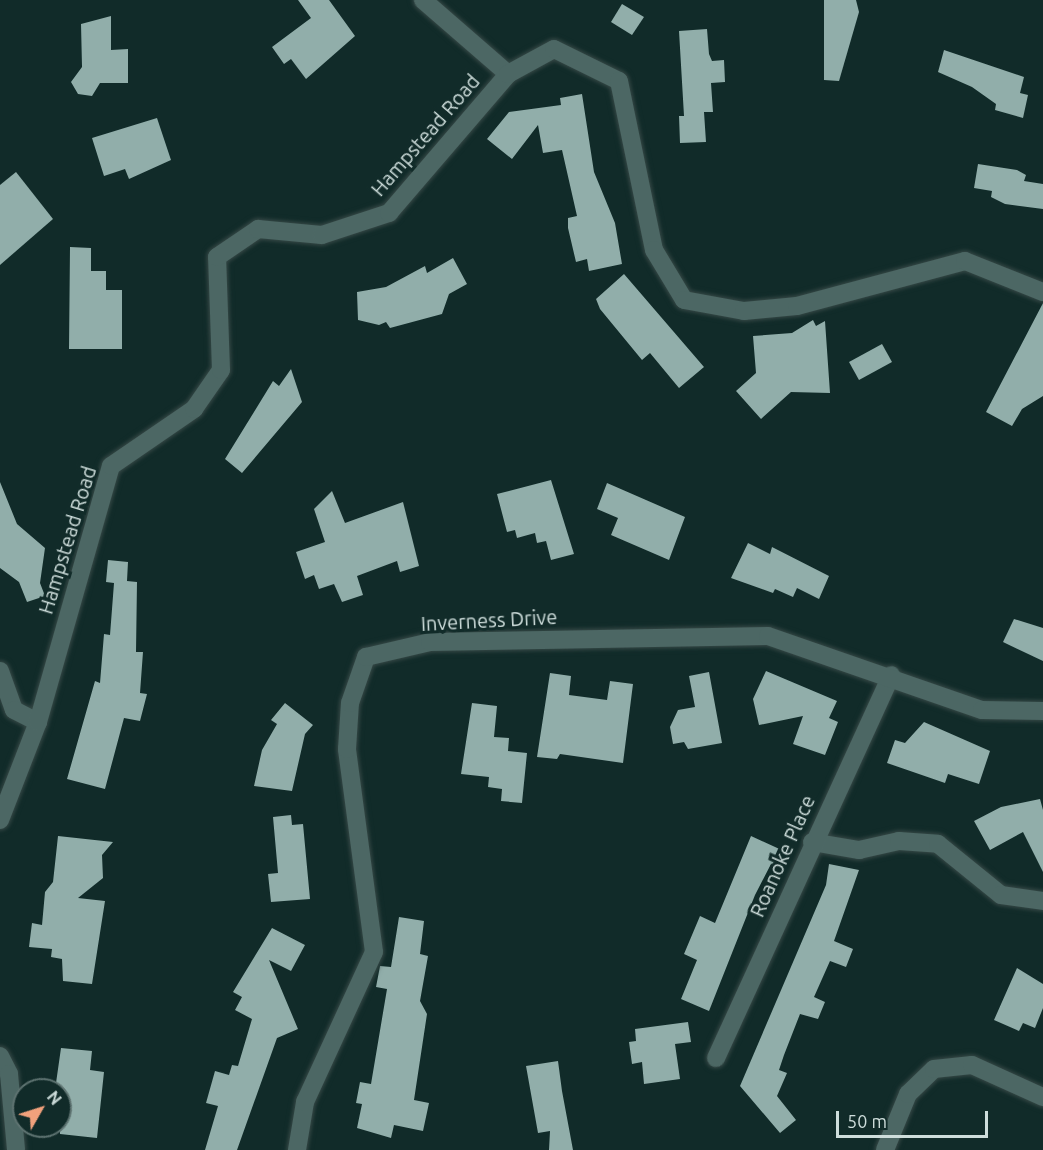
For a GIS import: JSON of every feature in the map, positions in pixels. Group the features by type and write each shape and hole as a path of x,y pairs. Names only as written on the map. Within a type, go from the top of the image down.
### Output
{"street":[{"path":"423,0 508,74"},
{"name":"Hampstead Road","path":"0,820 38,722 111,466 194,409 221,370 217,257 258,229 322,235 388,213 508,74 554,49 618,81 654,250 684,300 744,311 797,306 965,261 1032,283 1043,292"},
{"name":"Inverness Drive","path":"297,1150 305,1102 374,952 347,749 350,703 366,657 430,642 768,636 891,675 982,710 1043,711"},
{"path":"0,671 14,710 38,722"},
{"name":"Roanoke Place","path":"716,1058 812,842 891,675"},
{"path":"812,842 859,850 899,841 938,844 1001,895 1043,901"},
{"path":"0,1056 9,1074 16,1150"},
{"path":"885,1150 908,1094 934,1069 972,1065 1043,1097"}],"building":[{"path":"298,0 329,0 355,36 306,79 291,59 284,64 272,47 311,18"},
{"path":"824,0 856,0 859,12 839,81 824,80"},
{"path":"622,4 644,17 632,35 611,22"},
{"path":"111,16 111,50 128,49 128,83 100,83 92,96 78,94 71,82 82,67 81,24"},
{"path":"707,29 709,54 712,61 724,60 725,82 711,83 713,112 704,112 706,142 680,143 679,116 684,116 679,31"},
{"path":"944,50 1024,77 1020,93 1028,95 1023,118 995,110 996,104 972,87 938,72"},
{"path":"582,94 594,172 615,223 622,264 589,271 587,259 576,262 568,228 568,218 577,216 562,150 543,153 538,125 512,159 487,139 509,112 561,105 560,98"},
{"path":"157,118 171,160 129,179 125,169 104,176 92,138"},
{"path":"978,164 1017,170 1026,175 1024,181 1043,184 1043,209 1005,204 991,197 992,191 974,188"},
{"path":"16,172 53,219 0,265 0,185"},
{"path":"70,247 91,248 91,271 106,271 106,290 122,290 122,349 69,349"},
{"path":"453,258 467,284 449,294 442,314 390,328 386,322 379,325 358,320 357,292 386,287 425,266 427,273"},
{"path":"624,274 704,367 679,388 650,353 642,360 600,309 596,299"},
{"path":"1043,303 1043,396 1022,409 1012,426 986,412"},
{"path":"813,320 816,326 825,321 830,393 791,392 761,419 736,391 756,373 753,336 792,333"},
{"path":"882,344 892,362 859,380 849,362"},
{"path":"291,369 302,402 242,473 225,459 273,381 279,386"},
{"path":"551,480 574,554 551,560 546,541 537,543 535,533 517,538 515,530 507,532 497,494"},
{"path":"0,482 17,524 45,548 40,583 45,596 27,602 19,582 0,568"},
{"path":"607,483 685,517 669,560 611,535 618,518 597,509"},
{"path":"332,491 345,523 403,502 419,566 400,572 397,561 357,576 363,595 342,602 334,584 319,589 314,575 305,579 296,552 325,542 314,509"},
{"path":"748,543 770,554 772,547 829,576 819,599 797,588 793,597 775,589 773,593 731,578"},
{"path":"108,560 128,562 127,581 137,582 136,652 143,652 140,693 147,694 140,721 124,718 105,789 67,779 95,681 100,683 104,634 110,635 114,583 106,582"},
{"path":"1014,619 1043,628 1043,661 1003,642"},
{"path":"766,671 837,701 829,718 838,722 825,755 793,744 803,716 759,725 753,699"},
{"path":"709,672 722,743 688,749 684,742 673,744 670,727 678,710 695,707 689,676"},
{"path":"550,673 571,676 569,695 607,700 610,681 633,684 623,763 560,754 557,759 537,757"},
{"path":"285,703 313,725 305,734 292,791 254,786 262,750 277,724 271,720"},
{"path":"472,703 497,706 494,737 509,738 508,751 527,753 522,803 501,801 502,789 488,787 489,777 461,774"},
{"path":"924,722 990,751 979,784 948,774 945,783 887,763 895,740 905,743"},
{"path":"1040,799 1043,810 1043,872 1023,832 990,850 974,821 1001,807"},
{"path":"291,815 292,825 303,824 310,899 271,902 268,874 278,873 273,817"},
{"path":"58,836 113,842 102,855 103,878 78,898 105,901 92,984 63,981 62,959 51,957 52,949 29,947 32,923 42,925 45,892 53,882"},
{"path":"751,836 786,852 780,868 771,864 755,895 709,1011 681,999 697,960 684,954 700,916 715,923"},
{"path":"829,864 859,870 834,941 853,949 846,967 830,961 814,997 825,1002 818,1019 800,1014 779,1070 787,1073 777,1096 796,1120 780,1133 740,1086 826,885"},
{"path":"399,917 424,921 420,954 428,956 420,1001 427,1014 414,1100 429,1103 423,1131 394,1125 391,1138 357,1128 362,1104 356,1103 360,1082 371,1084 387,989 376,987 380,966 391,967"},
{"path":"272,928 305,945 291,971 269,960 298,1029 277,1038 237,1150 205,1150 218,1106 206,1103 215,1071 229,1075 232,1065 238,1066 252,1019 235,1010 242,997 233,992"},
{"path":"1017,968 1043,984 1043,1008 1035,1028 1023,1023 1019,1031 994,1020"},
{"path":"688,1022 691,1042 675,1044 680,1079 644,1084 642,1062 632,1064 629,1042 636,1041 635,1029"},
{"path":"61,1048 92,1051 90,1070 104,1072 97,1138 72,1135 72,1078 57,1078"},
{"path":"558,1061 573,1150 549,1150 550,1131 538,1133 526,1066"}]}
